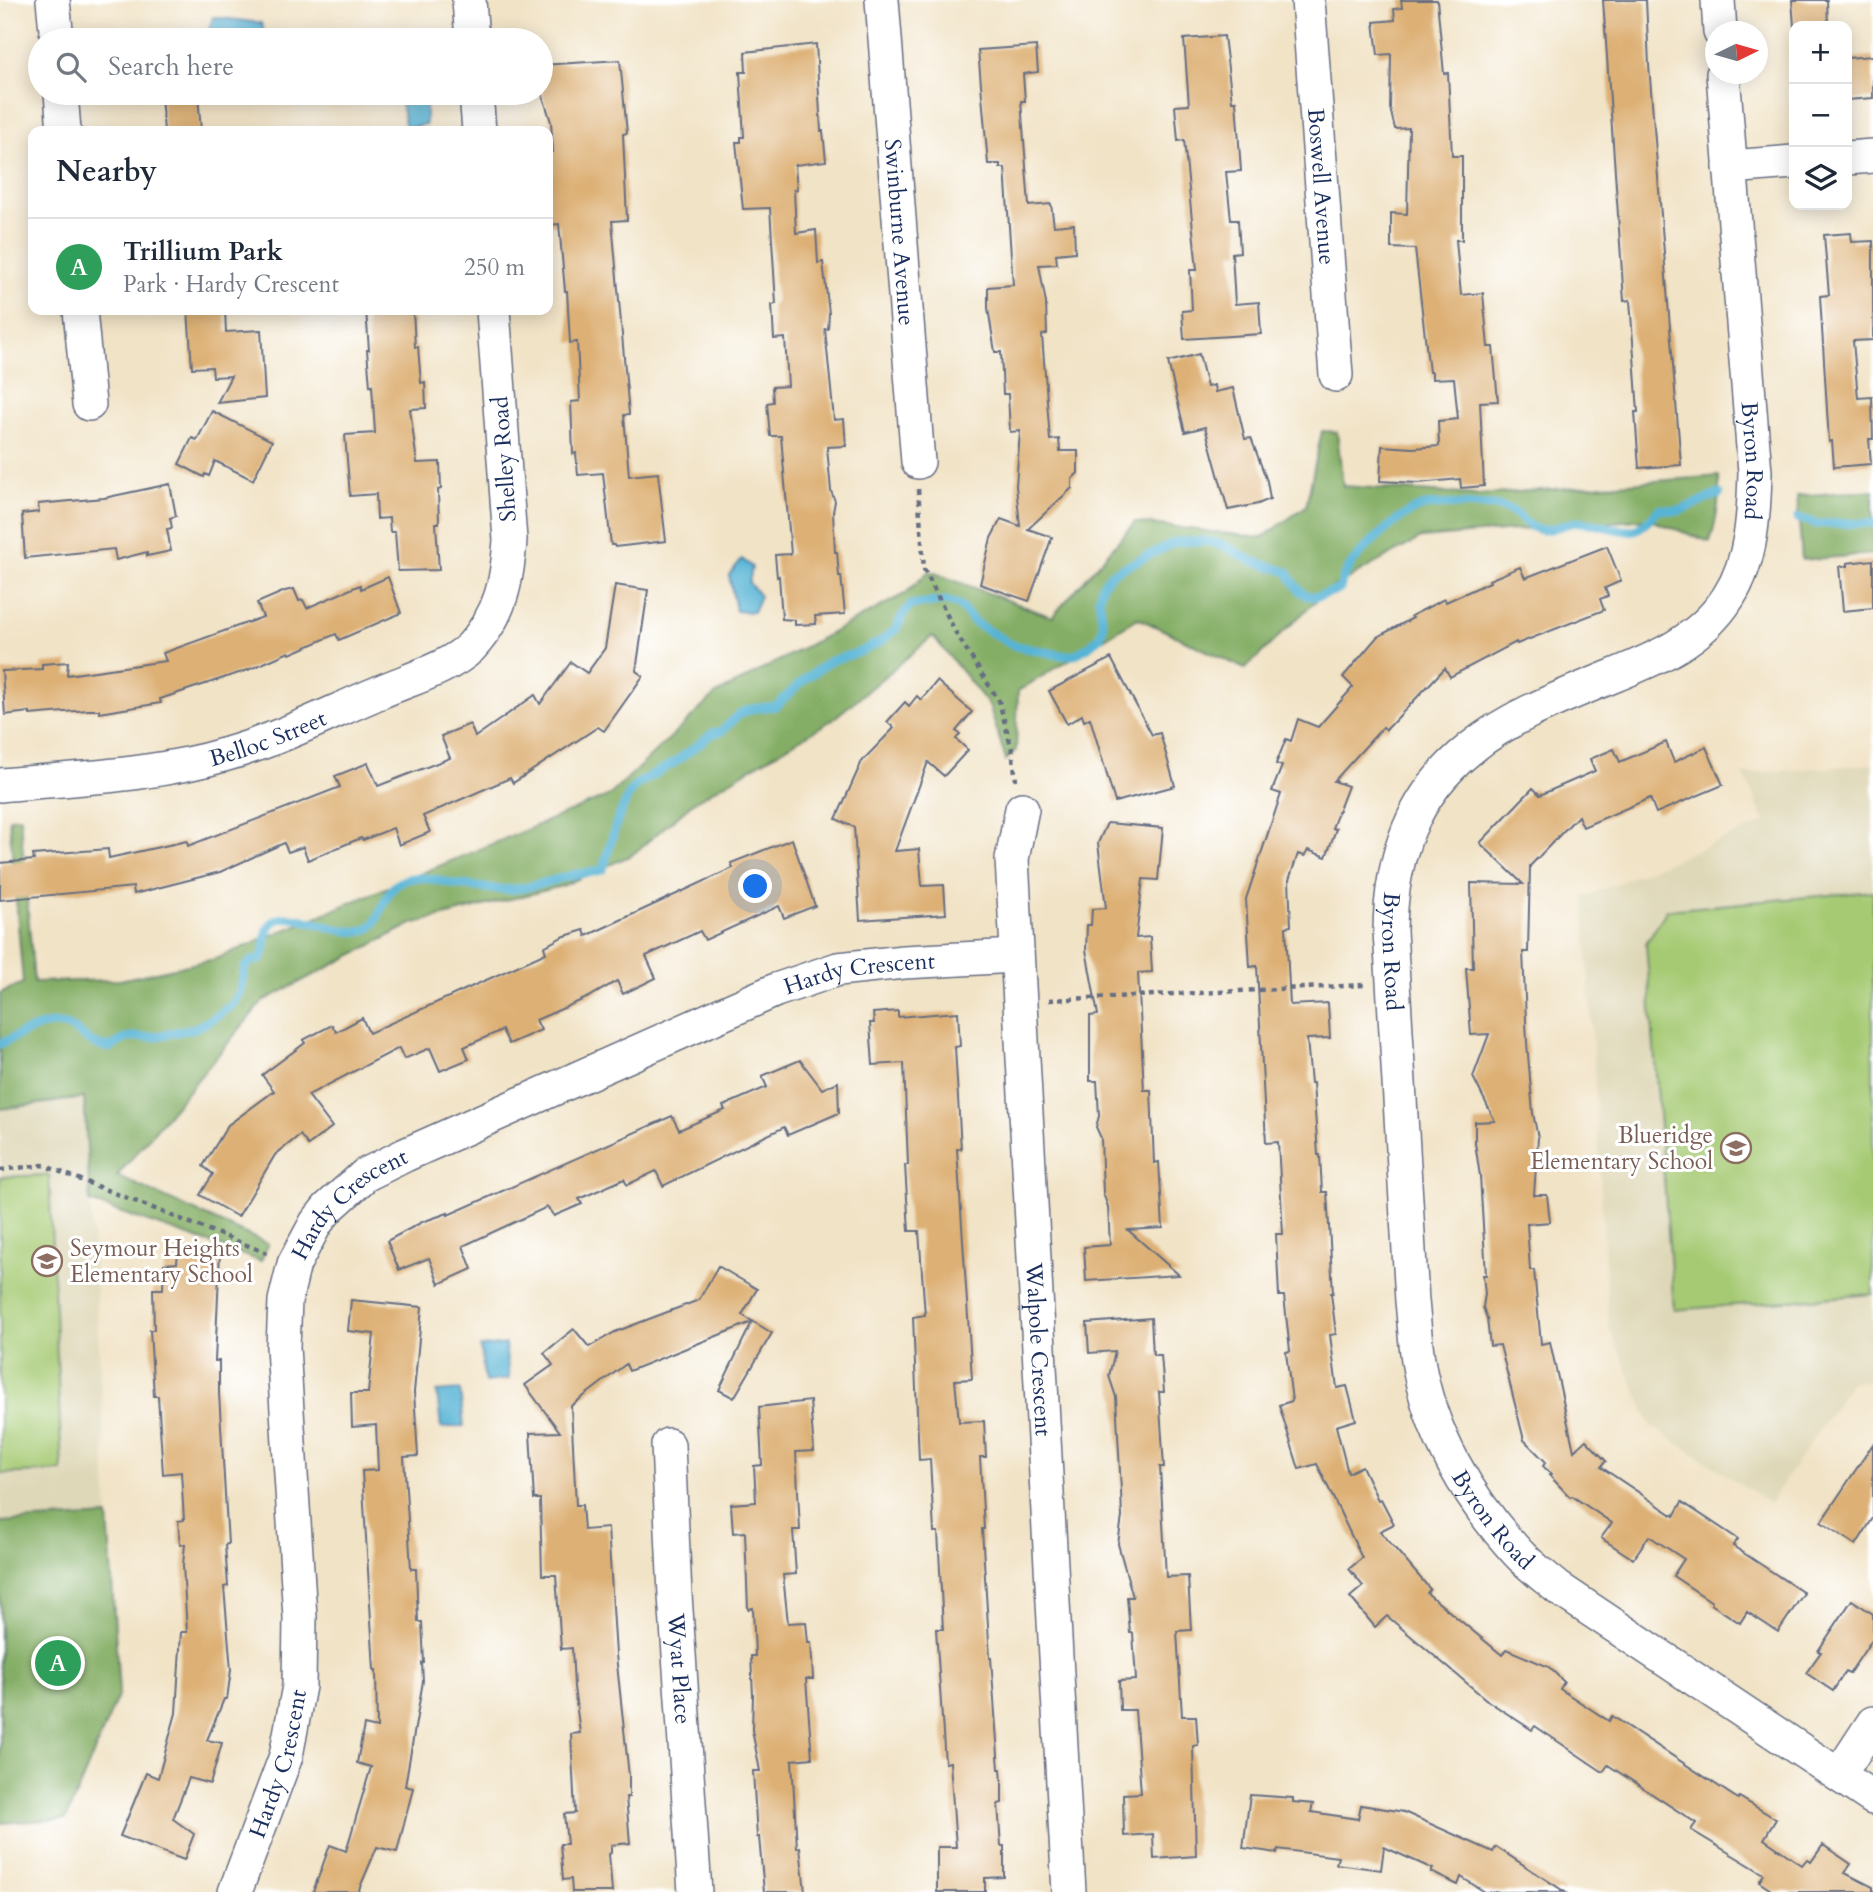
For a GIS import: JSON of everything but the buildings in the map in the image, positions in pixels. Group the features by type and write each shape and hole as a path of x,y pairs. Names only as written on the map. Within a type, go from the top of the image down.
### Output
{"street":[{"path":"53,0 56,28"},
{"path":"469,0 471,28"},
{"name":"Swinburne Avenue","path":"883,0 918,463"},
{"name":"Boswell Avenue","path":"1308,0 1336,375"},
{"path":"1718,0 1719,21"},
{"name":"Byron Road","path":"1724,84 1755,472 1754,514 1743,564 1729,596 1700,631 1665,655 1506,724 1471,748 1441,779 1419,808 1398,853 1390,904 1412,1301 1418,1361 1432,1413 1452,1461 1484,1512 1519,1554 1558,1588 1873,1798"},
{"path":"62,105 64,126"},
{"path":"477,105 479,126"},
{"path":"1852,158 1873,156"},
{"path":"1730,167 1789,162"},
{"path":"80,315 89,404"},
{"name":"Shelley Road","path":"493,315 510,540 507,574 499,607"},
{"name":"Belloc Street","path":"0,785 125,774 227,755 441,666 468,649 485,630 499,607"},
{"name":"Walpole Crescent","path":"1022,809 1012,859 1016,956 1071,1892"},
{"name":"Hardy Crescent","path":"234,1892 286,1756 299,1686 300,1617 283,1348 285,1301 294,1264 316,1223 328,1208 365,1175 776,990 838,970 904,962 1016,956"},
{"name":"Wyat Place","path":"668,1445 695,1892"},
{"path":"1839,1775 1873,1723"}],"path":[{"path":"918,463 924,569 957,635 999,701 1012,750 1022,809"},
{"path":"1020,1002 1394,983"},
{"path":"0,1170 43,1165 294,1264"}],"shaded area":[{"name":"Blueridge Elementary School","path":"1873,764 1873,1380 1851,1382 1770,1503 1651,1426 1609,1327 1584,897 1765,822 1744,774"},
{"name":"Seymour Heights Elementary School","path":"85,1098 108,1516 0,1522 0,1109"}],"green space":[{"path":"1322,431 1337,432 1343,486 1478,495 1719,476 1718,501 1710,542 1648,519 1421,538 1326,591 1245,669 1138,618 1018,691 1016,750 1006,760 989,705 933,636 832,720 694,802 632,855 562,886 412,924 263,1001 117,1176 268,1244 261,1261 90,1202 84,1098 0,1109 0,993 23,983 9,818 20,817 34,982 120,980 215,959 610,795 716,694 905,594 929,571 1052,617 1135,522 1262,538 1306,506"},
{"path":"1873,490 1873,554 1802,560 1797,496"},
{"path":"1873,891 1873,1294 1674,1310 1646,943 1667,910"},
{"path":"49,1175 62,1471 0,1474 0,1177"},
{"path":"108,1516 119,1693 66,1819 0,1823 0,1522"}],"water":[{"path":"213,17 261,23 263,28 210,28"},
{"path":"401,105 426,105 426,124 405,126"},
{"path":"742,559 752,567 749,583 760,596 753,612 736,611 729,575"},
{"path":"505,1344 509,1379 485,1382 480,1347"},
{"path":"460,1390 464,1426 441,1428 437,1392"}],"waterway":[{"path":"0,1044 29,1030 50,1024 69,1027 92,1043 109,1048 129,1037 153,1037 195,1028 233,1004 240,992 245,967 252,961 261,959 271,924 279,919 290,918 354,932 365,930 372,926 388,895 402,881 419,878 508,889 529,887 603,869 617,821 636,785 677,761 713,733 722,731 739,714 751,709 776,706 805,679 830,661 860,652 880,642 896,629 911,605 946,601 959,605 975,623 1012,645 1060,655 1074,655 1100,637 1103,627 1099,598 1102,585 1112,573 1176,542 1206,541 1223,545 1250,560 1288,572 1303,593 1314,596 1340,589 1345,574 1369,544 1405,515 1426,506 1452,504 1501,507 1513,512 1535,529 1541,530 1578,522 1630,531 1642,526 1660,509 1679,511 1719,494"},
{"path":"1798,518 1817,524 1873,523"}],"place":[{"name":"Blueridge Elementary School","path":"1736,1148"},
{"name":"Seymour Heights Elementary School","path":"47,1261"},
{"name":"Trillium Park","path":"58,1663"}]}
